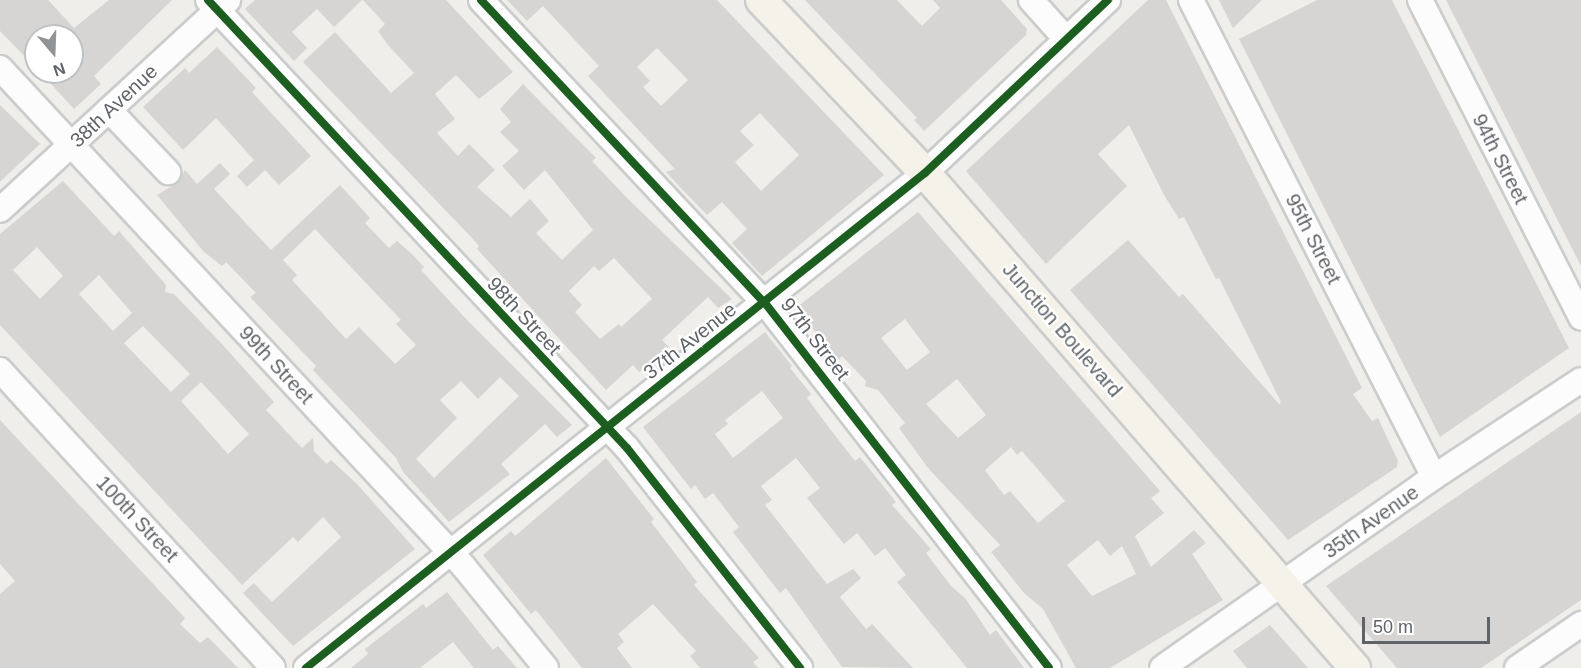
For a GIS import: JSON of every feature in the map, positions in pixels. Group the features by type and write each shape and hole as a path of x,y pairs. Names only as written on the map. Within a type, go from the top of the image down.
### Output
{"main road":[{"name":"Junction Boulevard","path":"761,0 925,173 1355,668"}],"street":[{"name":"97th Street","path":"481,0 765,303 1049,668"},
{"path":"1031,0 1066,39"},
{"name":"37th Avenue","path":"306,668 925,173 1108,0"},
{"name":"95th Street","path":"1191,0 1434,477"},
{"name":"94th Street","path":"1420,0 1581,318"},
{"name":"38th Avenue","path":"0,210 109,110 218,3"},
{"name":"98th Street","path":"218,3 607,428 800,668"},
{"name":"99th Street","path":"0,68 451,554 546,668"},
{"path":"109,110 168,172"},
{"name":"100th Street","path":"0,370 273,668"},
{"name":"35th Avenue","path":"1162,668 1434,477 1581,380"},
{"path":"1517,668 1581,624"}],"building":[{"path":"0,0 48,0 70,24 24,24 24,56 0,31"},
{"path":"109,0 172,0 94,76 101,84 74,109 51,84 84,84 84,24 79,24"},
{"path":"255,0 362,0 334,27 317,9 292,32 307,48 294,61 245,9"},
{"path":"363,0 446,0 513,72 479,99 456,75 435,94 455,119 437,133 458,156 469,144 495,170 477,187 511,217 530,199 549,221 536,233 562,260 593,230 545,170 524,190 502,166 519,151 500,132 511,122 500,109 523,84 596,158 592,161 628,199 732,299 718,308 708,297 662,340 669,347 639,372 633,365 606,390 477,249 479,246 472,238 303,62 335,32 391,93 414,73 378,31 385,24","holes":["614,258 652,299 621,327 619,324 600,339 575,312 582,305 569,291 594,266 599,271"]},
{"path":"507,0 717,0 884,175 762,276 732,243 747,229 722,202 707,215 666,172 675,169 588,76 599,66 543,6 527,21","holes":["657,48 688,80 661,106 643,87 650,81 637,67","760,113 799,155 761,191 735,162 754,145 740,131"]},
{"path":"805,0 897,0 922,26 940,8 933,0 1001,0 1027,29 1026,35 924,131 914,120 917,118"},
{"path":"1148,0 1166,0 1362,388 1353,394 1372,421 1378,418 1398,461 1397,467 1288,540 1070,290 1128,240 1179,297 1183,294 1279,404 1281,402 1219,278 1216,279 1184,217 1179,219 1164,195 1129,125 1098,154 1127,186 1046,264 966,171"},
{"path":"1219,0 1262,0 1233,28"},
{"path":"1317,0 1392,0 1569,348 1440,437 1239,39"},
{"path":"1446,0 1581,0 1581,266 1554,213"},
{"path":"217,47 256,88 252,92 311,156 279,185 265,170 247,187 237,176 254,160 216,118 183,150 143,107 185,68 189,73"},
{"path":"0,105 40,144 0,182"},
{"path":"220,163 230,174 214,189 271,250 340,185 370,218 365,223 389,248 397,241 412,254 424,267 421,270 468,321 572,425 557,437 545,424 501,464 510,474 449,522 403,472 396,458 313,370 316,366 250,297 256,293 226,262 222,266 204,252 157,195 177,183 185,170 197,184","holes":["315,229 401,320 396,324 416,345 395,364 359,327 346,339 292,280 297,275 283,260","500,377 519,396 434,478 416,459 457,418 440,400 461,381 478,399"]},
{"path":"63,181 114,236 119,231 166,285 165,292 174,294 274,402 266,410 302,448 313,438 314,451 327,464 331,460 357,484 415,549 293,646 243,593 254,583 272,602 341,537 323,517 298,542 293,537 242,585 0,325 0,234","holes":["37,247 63,276 40,299 13,270","99,275 132,313 113,331 79,294","143,326 190,374 171,392 124,343","201,382 249,434 228,454 181,401"]},
{"path":"918,212 1160,491 1151,498 1164,513 1135,536 1151,567 1194,530 1206,543 1192,554 1223,600 1110,668 1076,668 1043,609 1024,593 991,552 1000,545 928,468 899,428 905,423 878,390 865,386 866,381 842,356 838,360 796,308","holes":["905,319 930,352 907,370 881,338","957,379 986,415 958,438 926,404","1011,447 1017,455 1022,451 1065,501 1038,523 1010,491 1004,495 985,470","1098,540 1110,556 1122,546 1136,574 1092,596 1067,565"]},
{"path":"765,332 811,394 807,398 830,429 855,461 860,457 896,502 892,505 931,549 926,553 951,586 965,598 990,635 996,630 1024,668 967,668 897,582 906,575 885,548 875,556 857,533 844,544 807,498 820,488 796,458 761,486 772,500 765,505 827,584 853,569 861,578 840,597 866,629 872,624 913,668 842,667 786,588 780,593 733,532 739,527 713,493 705,499 695,485 691,489 643,427","holes":["762,391 783,418 733,458 715,434 728,424 725,420"]},
{"path":"1581,412 1581,600 1481,668 1397,668 1326,586"},
{"path":"0,420 185,618 180,624 200,643 208,637 238,668 0,668 0,594 15,581 0,564"},
{"path":"606,458 654,519 651,522 697,582 694,585 759,658 753,662 758,668 700,668 690,656 696,651 653,604 618,634 624,642 617,648 632,668 582,668 536,610 531,614 483,555 511,531 515,536"},
{"path":"447,592 493,650 498,646 517,668 474,668 453,642 420,668 351,668 368,654 365,649 423,604 426,608"},
{"path":"1270,625 1308,668 1247,668 1233,651"}],"cycle path":[{"path":"208,0 627,448 800,668"},
{"path":"481,0 765,303 1049,668"},
{"path":"306,668 925,173 1108,0"}]}
